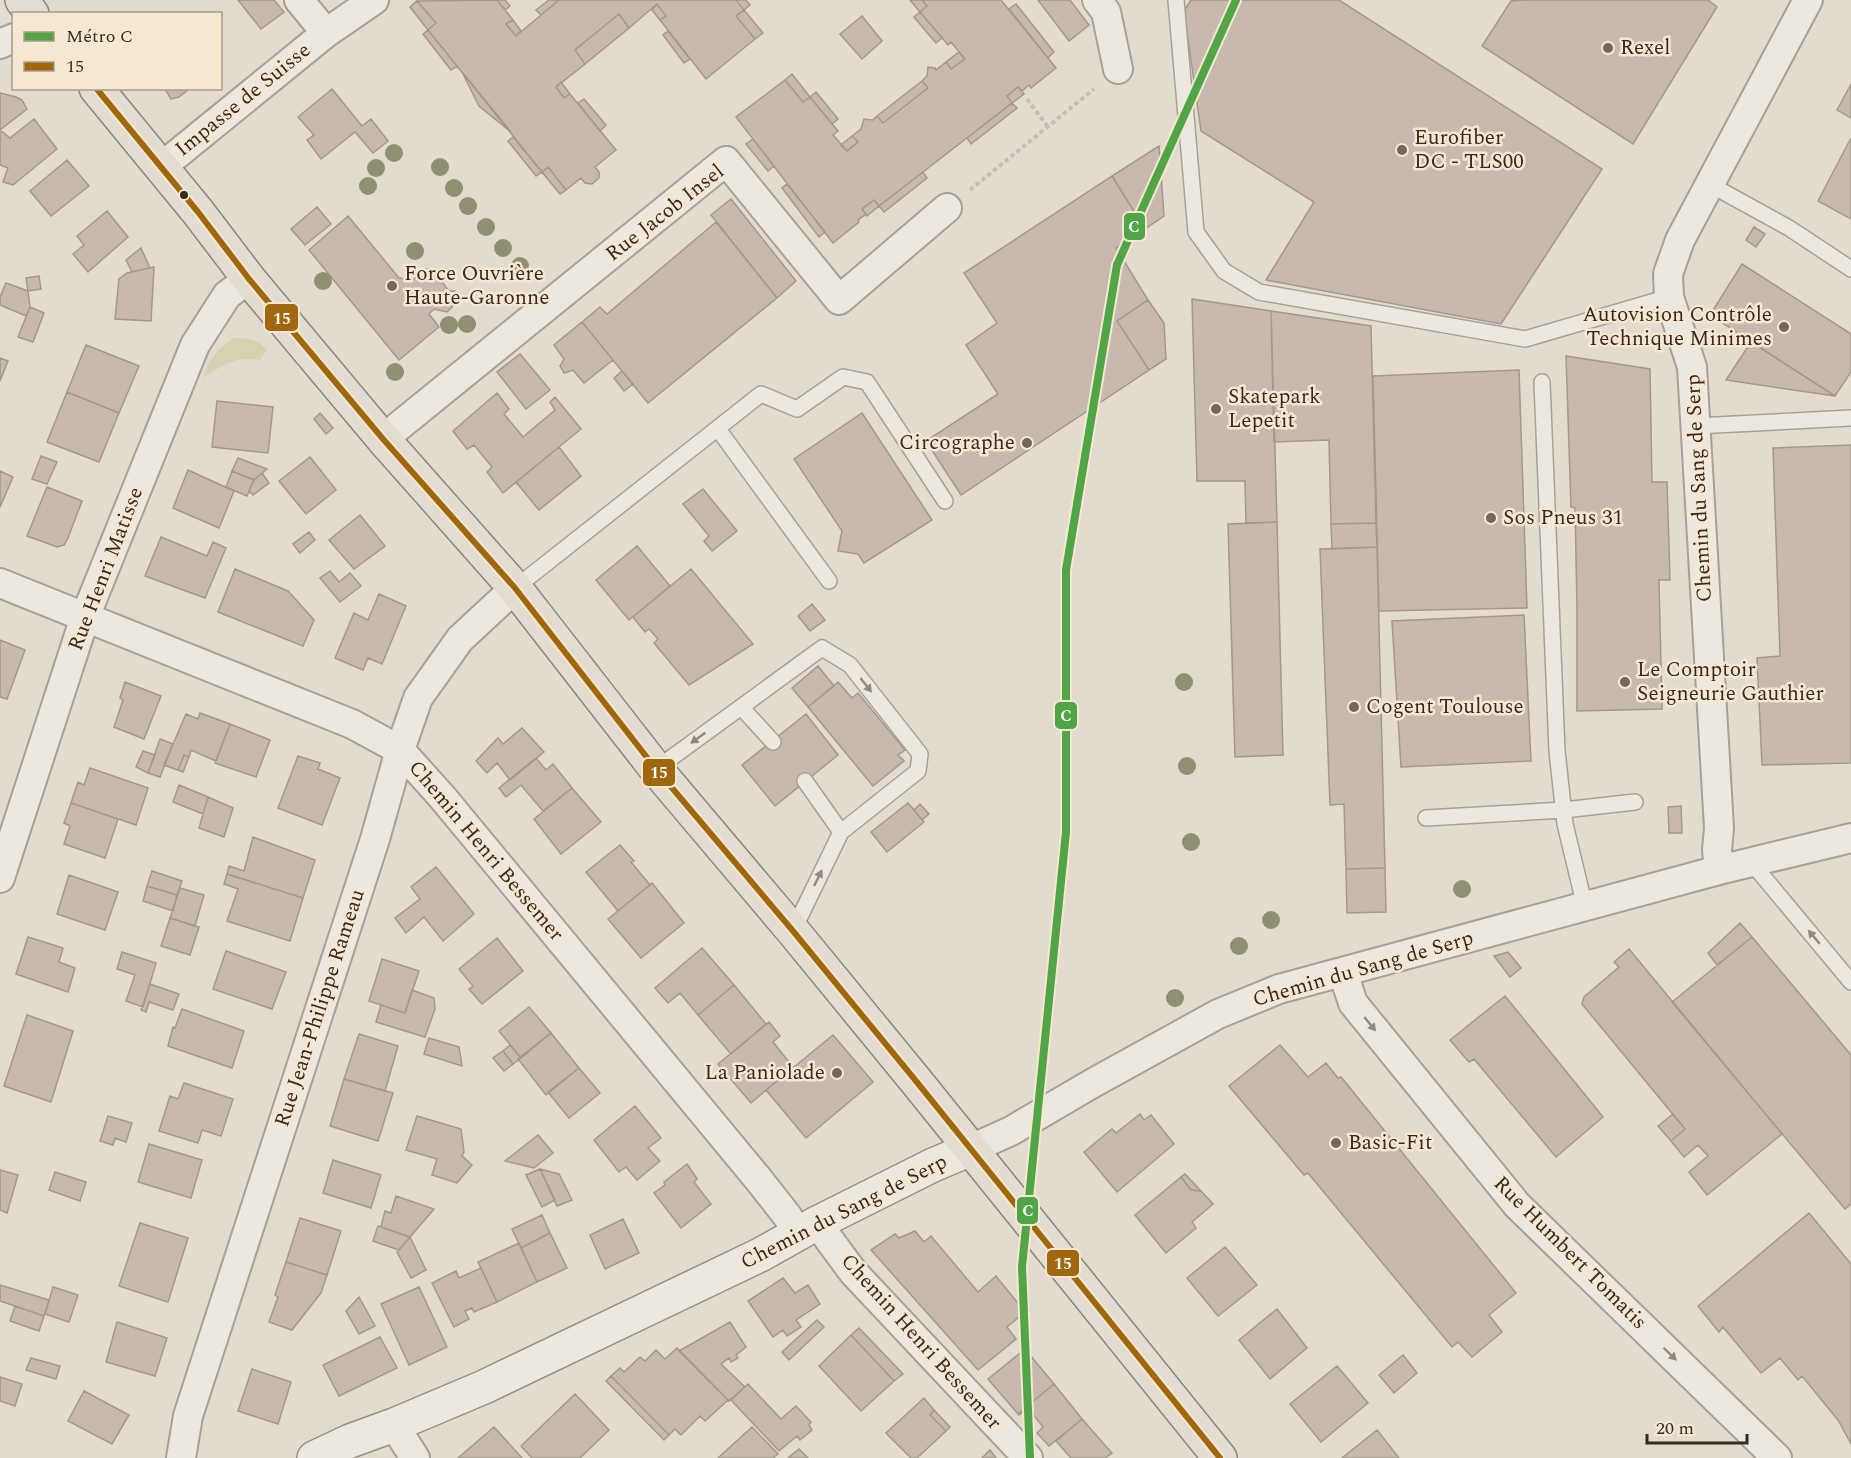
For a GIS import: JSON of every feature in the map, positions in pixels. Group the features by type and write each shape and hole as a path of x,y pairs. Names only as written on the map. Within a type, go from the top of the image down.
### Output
{"main road":[{"path":"98,90 198,212 249,279 383,439 514,588 656,769 793,931 1220,1458"}],"street":[{"name":"Impasse de Suisse","path":"299,0 326,33"},
{"name":"Impasse de Suisse","path":"160,168 326,33 374,0"},
{"path":"1097,0 1106,12 1118,69"},
{"name":"Chemin du Sang de Serp","path":"1719,870 1717,850 1719,828 1692,367 1669,297 1668,274 1680,240 1808,0"},
{"name":"Rue Jacob Insel","path":"383,439 726,161 839,300 947,208"},
{"name":"Rue Henri Matisse","path":"0,878 85,617 195,345 227,295 249,279"},
{"name":"Chemin Henri Bessemer","path":"0,583 352,724 400,750 443,798 788,1217 807,1229 853,1272 1028,1458"},
{"name":"Rue Jean-Philippe Rameau","path":"181,1458 188,1416 418,699 460,639 514,588"},
{"name":"Chemin du Sang de Serp","path":"314,1458 350,1441 484,1387 760,1255 933,1165 1011,1131 1218,1014 1279,990 1719,870 1851,838"},
{"name":"Rue Humbert Tomatis","path":"1343,973 1353,1003 1517,1205 1777,1458"},
{"path":"393,1425 415,1458"}],"lane":[{"path":"1176,0 1196,232 1224,271 1259,292 1525,339 1669,297"},
{"path":"1709,184 1790,228 1851,269"},
{"path":"514,588 761,394 797,409 843,377 867,382 945,501"},
{"path":"1542,382 1557,751 1564,810 1585,907"},
{"path":"1696,426 1851,418"},
{"path":"718,429 829,581"},
{"path":"656,769 822,648 850,665 920,754 918,771 841,832 793,931"},
{"path":"741,707 773,742"},
{"path":"805,782 841,832"},
{"path":"1426,818 1564,810 1635,802"},
{"path":"1751,862 1851,982"}],"path":[{"path":"947,208 1118,69"},
{"path":"1027,99 1048,127"}],"shaded area":[{"path":"234,338 252,340 260,343 267,350 260,360 236,360 203,378 214,355"}],"building":[{"path":"238,0 274,0 284,12 261,29"},
{"path":"497,0 505,0 510,6 505,10"},
{"path":"497,0 513,20 506,24 516,36 559,0 736,0 744,10 736,16 755,39 706,79 660,20 666,16 657,4 629,28 619,14 575,50 585,64 556,87 564,98 570,94 616,150 595,167 599,172 599,178 592,184 585,183 581,178 566,190 548,167 542,172 428,30 436,23 417,1"},
{"path":"549,0 559,0 541,15 536,10"},
{"path":"736,0 746,0 750,5 744,10"},
{"path":"910,0 922,0 927,6 920,12"},
{"path":"922,0 1001,0 1056,68 1031,88 1029,85 1022,91 1018,87 1007,96 1012,103 879,206 874,200 862,209 866,214 833,243 736,117 785,80 803,102 810,97 838,131 833,135 847,151 858,142 852,136 861,129 864,119 873,120 877,116 883,123 928,88 922,81 927,76 928,67 936,70 946,62 951,69 965,59 951,42 948,45 920,12 927,6"},
{"path":"1038,0 1070,0 1089,25 1069,41"},
{"name":"Eurofiber DC - TLS00","path":"1191,0 1339,0 1602,169 1501,324 1266,280 1314,202 1201,131 1184,11"},
{"path":"1708,0 1717,7 1633,144 1482,46 1511,1"},
{"path":"417,1 436,23 428,30 410,7"},
{"path":"657,4 666,16 660,20 652,10"},
{"path":"1016,4 1054,52 1048,58 1009,9"},
{"path":"744,10 763,33 755,39 736,16"},
{"path":"920,12 942,38 936,43 914,17"},
{"path":"619,14 629,28 585,64 575,50"},
{"path":"862,16 882,41 862,59 840,34"},
{"path":"513,20 521,31 516,36 506,24"},
{"path":"428,30 457,66 451,70 423,34"},
{"path":"668,31 690,59 684,63 663,35"},
{"path":"959,52 965,59 951,69 946,62"},
{"path":"462,72 511,132 479,106"},
{"path":"792,74 810,97 803,102 785,80"},
{"path":"922,81 928,88 883,123 877,116"},
{"path":"561,82 570,94 564,98 556,87"},
{"path":"1851,84 1851,118 1837,110"},
{"path":"1018,87 1024,94 1012,103 1007,96"},
{"path":"332,89 362,126 371,119 388,141 373,153 355,132 321,159 307,140 314,135 298,117"},
{"path":"188,90 179,97 171,99 166,91"},
{"path":"816,92 838,119 832,124 810,97"},
{"path":"0,93 22,100 27,109 0,130"},
{"path":"584,99 606,125 600,131 578,103"},
{"path":"1012,103 1017,108 971,144 967,138"},
{"path":"34,119 57,149 13,185 3,182 8,168 0,165 0,130 10,138"},
{"path":"852,136 858,142 847,151 841,145"},
{"path":"513,137 542,172 536,176 508,141"},
{"path":"1851,138 1851,219 1818,201"},
{"path":"753,139 774,166 768,171 746,144"},
{"path":"1159,146 1164,216 1145,229 1112,176"},
{"path":"67,160 89,186 51,216 30,191"},
{"path":"548,167 566,190 560,194 542,172"},
{"path":"923,172 927,178 884,212 879,206"},
{"path":"1112,176 1145,229 1116,248 1148,300 1117,321 1149,370 961,495 926,441 998,394 966,345 997,323 964,273"},
{"path":"787,184 825,232 819,237 782,188"},
{"path":"731,199 796,281 777,298 711,215"},
{"path":"874,200 879,206 867,216 862,209"},
{"path":"317,207 331,224 305,245 291,229"},
{"path":"107,211 128,237 88,272 73,254 84,245 77,236"},
{"name":"Force Ouvrière Haute-Garonne","path":"348,216 399,278 412,280 426,269 436,269 440,274 439,278 449,291 455,291 453,306 447,312 434,309 429,314 439,327 399,360 309,250"},
{"path":"716,222 777,298 648,403 582,322 600,307 607,314"},
{"path":"1754,227 1765,234 1756,247 1746,240"},
{"path":"141,248 150,268 132,272 126,260"},
{"name":"Autovision Contrôle Technique Minimes","path":"1742,264 1851,334 1851,372 1835,396 1710,315"},
{"path":"154,267 151,321 115,319 119,279 127,273"},
{"path":"39,276 41,289 28,291 26,278"},
{"path":"6,283 28,291 30,307 26,316 0,305 0,297"},
{"path":"1192,299 1271,311 1277,522 1246,523 1245,481 1197,481"},
{"path":"1148,300 1164,323 1166,359 1149,370 1117,321"},
{"path":"30,307 44,313 33,342 18,337"},
{"path":"1271,311 1371,326 1376,523 1331,524 1329,440 1274,442"},
{"path":"582,322 613,360 584,383 573,370 564,373 560,366 564,359 554,345"},
{"path":"1751,342 1835,396 1726,380"},
{"path":"86,345 139,366 119,413 67,392"},
{"path":"520,354 550,390 526,409 497,372"},
{"path":"1566,356 1650,369 1652,482 1667,482 1670,580 1659,580 1662,709 1577,711 1575,508 1571,507"},
{"path":"0,358 8,361 0,381"},
{"path":"1519,370 1527,608 1379,611 1373,376"},
{"path":"622,371 633,384 624,391 614,378"},
{"path":"67,392 119,413 99,462 47,442"},
{"path":"497,393 509,409 504,414 523,437 555,410 550,402 555,397 581,429 503,493 487,472 492,467 474,445 467,449 453,431"},
{"path":"217,401 273,407 268,453 212,447"},
{"path":"320,413 333,428 326,434 314,419"},
{"path":"862,413 932,520 864,563 858,554 838,551 842,531 794,459"},
{"path":"1851,445 1851,763 1762,765 1757,658 1780,656 1773,448"},
{"path":"559,447 581,476 539,510 516,482"},
{"path":"41,456 57,462 47,484 32,479"},
{"path":"310,457 336,490 306,514 279,481"},
{"path":"238,458 267,469 254,480 232,471"},
{"path":"188,470 234,491 219,528 173,508"},
{"path":"0,471 13,477 0,507"},
{"path":"232,471 254,480 247,496 226,487"},
{"path":"262,473 269,483 253,495 249,491 254,480"},
{"path":"47,487 82,501 68,538 64,545 57,547 27,536"},
{"path":"703,489 737,531 712,551 704,541 709,536 683,504"},
{"path":"360,515 385,546 354,569 329,540"},
{"path":"1277,522 1283,755 1235,757 1228,524"},
{"path":"1376,523 1377,547 1332,549 1331,524"},
{"path":"309,532 315,540 300,553 293,544"},
{"path":"161,537 207,556 213,542 226,548 205,598 145,576"},
{"path":"637,546 670,586 629,620 596,580"},
{"name":"Cogent Toulouse","path":"1377,547 1385,868 1346,869 1344,804 1330,805 1320,549"},
{"path":"235,569 288,591 314,620 303,646 218,612"},
{"path":"691,569 753,644 689,685 654,643 658,639 649,629 645,632 633,617"},
{"path":"330,571 339,582 350,573 361,586 340,602 320,578"},
{"path":"379,594 406,606 382,664 368,658 363,670 335,658 354,613 368,620"},
{"path":"812,604 825,620 810,631 798,616"},
{"path":"1524,615 1531,761 1401,767 1392,621"},
{"path":"0,640 25,650 7,699 0,697"},
{"path":"818,666 834,686 808,707 792,688"},
{"path":"125,682 161,696 144,739 114,727 123,700 120,698"},
{"path":"838,682 852,698 858,693 905,750 898,755 904,761 873,786 808,707"},
{"path":"200,713 230,724 216,761 191,750 189,757 184,755 178,770 164,765 186,714 198,719"},
{"path":"806,714 838,755 775,806 742,765"},
{"path":"230,724 270,740 256,777 215,763"},
{"path":"522,728 544,752 510,780 497,763 487,773 476,761 498,738 503,744"},
{"path":"160,739 173,744 160,777 148,773"},
{"path":"143,751 155,755 148,773 136,767"},
{"path":"184,755 189,757 183,772 178,770"},
{"path":"298,756 320,763 318,769 340,778 322,825 278,808"},
{"path":"536,758 546,770 553,764 572,788 543,811 521,785 506,797 499,788"},
{"path":"90,768 148,788 136,825 71,803 78,782 84,785"},
{"path":"179,785 208,797 203,814 173,802"},
{"path":"572,788 601,822 561,854 534,819"},
{"path":"208,797 233,808 224,837 199,828"},
{"path":"71,803 118,819 105,858 64,844 70,826 64,823"},
{"path":"908,803 924,822 887,852 871,832"},
{"path":"920,804 929,814 922,820 914,810"},
{"path":"1681,806 1682,833 1669,833 1668,807"},
{"path":"253,837 315,860 303,898 227,874 229,866 244,871"},
{"path":"620,845 650,885 618,911 586,872"},
{"path":"436,867 474,914 443,941 424,917 406,933 395,918 420,899 411,887"},
{"path":"1385,868 1386,912 1347,913 1346,869"},
{"path":"152,871 182,881 177,895 147,886"},
{"path":"227,874 303,898 290,941 227,921 238,889 224,884"},
{"path":"69,875 118,892 105,930 57,914"},
{"path":"652,883 684,923 641,958 608,919"},
{"path":"147,886 177,895 173,911 143,901"},
{"path":"180,888 204,895 195,926 170,918"},
{"path":"170,918 199,927 190,955 161,946"},
{"path":"1740,923 1752,937 1717,965 1708,953"},
{"path":"28,937 63,948 59,962 75,968 68,992 16,974"},
{"path":"1752,937 1851,1055 1851,1204 1845,1209 1672,1002"},
{"path":"497,938 523,971 482,1004 469,989 473,986 459,969"},
{"path":"702,948 734,985 698,1015 680,993 668,1003 655,988"},
{"path":"1629,949 1782,1134 1707,1195 1689,1172 1708,1156 1698,1145 1684,1157 1671,1141 1685,1129 1582,1004 1584,997 1619,967 1614,962"},
{"path":"226,951 286,972 272,1009 213,989"},
{"path":"122,952 156,963 143,1007 126,1001 135,975 117,969"},
{"path":"1508,952 1521,968 1510,977 1494,956"},
{"path":"382,959 419,971 405,1013 369,1001"},
{"path":"150,984 179,994 173,1010 149,1002 146,1012 141,1010"},
{"path":"734,985 766,1024 731,1054 698,1015"},
{"path":"412,990 434,998 435,1009 425,1037 376,1022 381,1005 405,1013"},
{"path":"1505,996 1603,1117 1556,1157 1474,1059 1469,1062 1450,1040"},
{"path":"529,1007 551,1033 521,1058 499,1031"},
{"path":"182,1009 244,1031 232,1068 168,1046 173,1027 175,1028"},
{"path":"27,1015 73,1031 51,1102 4,1086"},
{"path":"769,1022 780,1036 773,1042 793,1067 751,1103 718,1064"},
{"path":"551,1033 579,1068 546,1095 518,1059"},
{"path":"359,1034 398,1046 385,1091 344,1079"},
{"path":"833,1035 873,1082 806,1138 766,1090"},
{"path":"429,1038 459,1047 462,1066 424,1054"},
{"path":"510,1045 521,1058 513,1064 503,1051"},
{"path":"1280,1045 1308,1077 1326,1063 1338,1078 1341,1077 1516,1293 1489,1315 1502,1332 1472,1357 1458,1342 1452,1347 1308,1173 1304,1175 1229,1086"},
{"path":"503,1051 513,1064 504,1071 493,1058"},
{"path":"579,1068 600,1093 569,1118 548,1092"},
{"path":"344,1079 393,1093 378,1141 330,1126"},
{"path":"184,1083 233,1099 221,1136 202,1130 198,1143 159,1131 170,1096 178,1099"},
{"path":"635,1106 661,1138 648,1148 660,1161 637,1180 626,1167 619,1172 594,1140"},
{"path":"1140,1114 1144,1120 1151,1115 1174,1144 1117,1192 1084,1152 1112,1129 1116,1133"},
{"path":"1673,1114 1685,1129 1671,1141 1658,1126"},
{"path":"108,1116 132,1123 126,1142 115,1138 113,1145 100,1141"},
{"path":"417,1116 461,1129 464,1152 462,1156 472,1165 457,1183 432,1175 437,1159 406,1150"},
{"path":"538,1135 553,1153 534,1168 505,1161"},
{"path":"149,1144 202,1160 191,1198 138,1182"},
{"path":"333,1160 381,1175 371,1208 323,1193"},
{"path":"687,1164 697,1179 694,1182 711,1204 681,1228 654,1193"},
{"path":"540,1169 555,1200 542,1207 526,1175"},
{"path":"540,1169 559,1174 572,1200 557,1206"},
{"path":"0,1170 18,1175 7,1213 0,1210"},
{"path":"55,1172 86,1182 80,1201 49,1190"},
{"path":"1185,1174 1201,1191 1191,1190 1181,1177"},
{"path":"1181,1177 1191,1190 1201,1191 1213,1204 1192,1222 1196,1228 1166,1253 1135,1215"},
{"path":"396,1196 434,1209 410,1237 381,1227 385,1211 391,1213"},
{"path":"1809,1213 1851,1264 1851,1444 1838,1420 1802,1376 1798,1380 1780,1358 1761,1373 1723,1327 1719,1332 1698,1306"},
{"path":"542,1215 550,1233 521,1248 512,1229"},
{"path":"300,1218 341,1231 327,1275 286,1262"},
{"path":"623,1219 639,1253 605,1269 590,1235"},
{"path":"140,1223 188,1238 168,1302 119,1286"},
{"path":"378,1226 410,1237 399,1250 373,1241"},
{"path":"915,1231 924,1242 931,1236 978,1292 996,1276 1025,1312 1007,1327 1016,1339 978,1370 871,1250 895,1234 899,1238"},
{"path":"550,1233 567,1268 537,1282 521,1248"},
{"path":"410,1237 426,1270 411,1278 397,1252"},
{"path":"519,1243 537,1282 497,1302 478,1262"},
{"path":"1225,1247 1257,1285 1218,1316 1187,1278"},
{"path":"286,1262 327,1275 321,1293 292,1330 269,1322 278,1297 275,1295"},
{"path":"481,1268 497,1302 474,1312 472,1308 465,1311 469,1319 454,1327 432,1283 456,1271 459,1278"},
{"path":"783,1278 795,1293 808,1285 820,1304 796,1320 801,1327 787,1336 783,1330 773,1337 748,1301"},
{"path":"0,1285 49,1300 44,1316 0,1301"},
{"path":"53,1287 78,1295 69,1322 45,1314"},
{"path":"419,1287 447,1347 409,1365 381,1304"},
{"path":"359,1297 375,1326 359,1334 346,1311"},
{"path":"15,1306 44,1316 39,1331 10,1321"},
{"path":"1277,1309 1307,1348 1270,1379 1239,1340"},
{"path":"817,1320 824,1327 789,1360 782,1352"},
{"path":"117,1322 167,1338 155,1376 106,1362"},
{"path":"730,1322 746,1347 736,1355 738,1358 731,1362 729,1358 721,1364 745,1387 729,1401 679,1351"},
{"path":"859,1328 903,1374 894,1381 851,1335"},
{"path":"851,1335 894,1381 861,1411 819,1366"},
{"path":"380,1337 397,1368 339,1396 323,1365"},
{"path":"677,1348 728,1400 705,1421 700,1416 681,1435 675,1429 669,1435 611,1376 620,1368 624,1372 640,1357 645,1361 656,1350 665,1359"},
{"path":"1025,1349 1054,1384 1018,1414 988,1379"},
{"path":"1403,1355 1417,1373 1394,1393 1379,1375"},
{"path":"31,1358 60,1366 56,1379 26,1370"},
{"path":"1337,1366 1368,1403 1321,1442 1290,1404"},
{"path":"252,1369 291,1382 278,1424 238,1411"},
{"path":"611,1376 669,1435 664,1440 606,1381"},
{"path":"0,1377 22,1384 15,1406 0,1401"},
{"path":"748,1384 781,1419 796,1406 811,1422 809,1425 812,1430 800,1440 797,1436 779,1451 731,1400"},
{"path":"1054,1384 1082,1419 1049,1446 1037,1433 1043,1427 1028,1408 1018,1414"},
{"path":"84,1391 129,1415 112,1444 68,1421"},
{"path":"575,1394 609,1430 580,1458 532,1458 521,1446"},
{"path":"924,1398 934,1410 930,1415 946,1431 917,1458 911,1458 886,1433"},
{"path":"934,1410 950,1427 946,1431 930,1415"},
{"path":"1082,1419 1112,1453 1105,1458 1071,1458 1056,1441"},
{"path":"494,1427 522,1458 458,1458"},
{"path":"752,1427 778,1454 773,1458 718,1458"},
{"path":"1377,1430 1399,1458 1342,1458"},
{"path":"799,1449 808,1458 788,1458"},
{"path":"990,1450 996,1458 982,1458"}],"metro line":[{"name":"C","path":"1030,1458 1022,1267 1066,832 1066,570 1117,265 1236,0"}],"transit line":[{"name":"15","path":"98,90 198,212 249,279 383,439 515,588 656,769 916,1081 1220,1458"}],"place":[{"name":"Rexel","path":"1608,48"},
{"name":"Eurofiber DC - TLS00","path":"1402,150"},
{"name":"Force Ouvrière Haute-Garonne","path":"392,286"},
{"name":"Autovision Contrôle Technique Minimes","path":"1784,327"},
{"name":"Skatepark Lepetit","path":"1216,409"},
{"name":"Circographe","path":"1027,443"},
{"name":"Sos Pneus 31","path":"1491,518"},
{"name":"Le Comptoir Seigneurie Gauthier","path":"1625,682"},
{"name":"Cogent Toulouse","path":"1354,707"},
{"name":"La Paniolade","path":"837,1073"},
{"name":"Basic-Fit","path":"1336,1143"}]}
